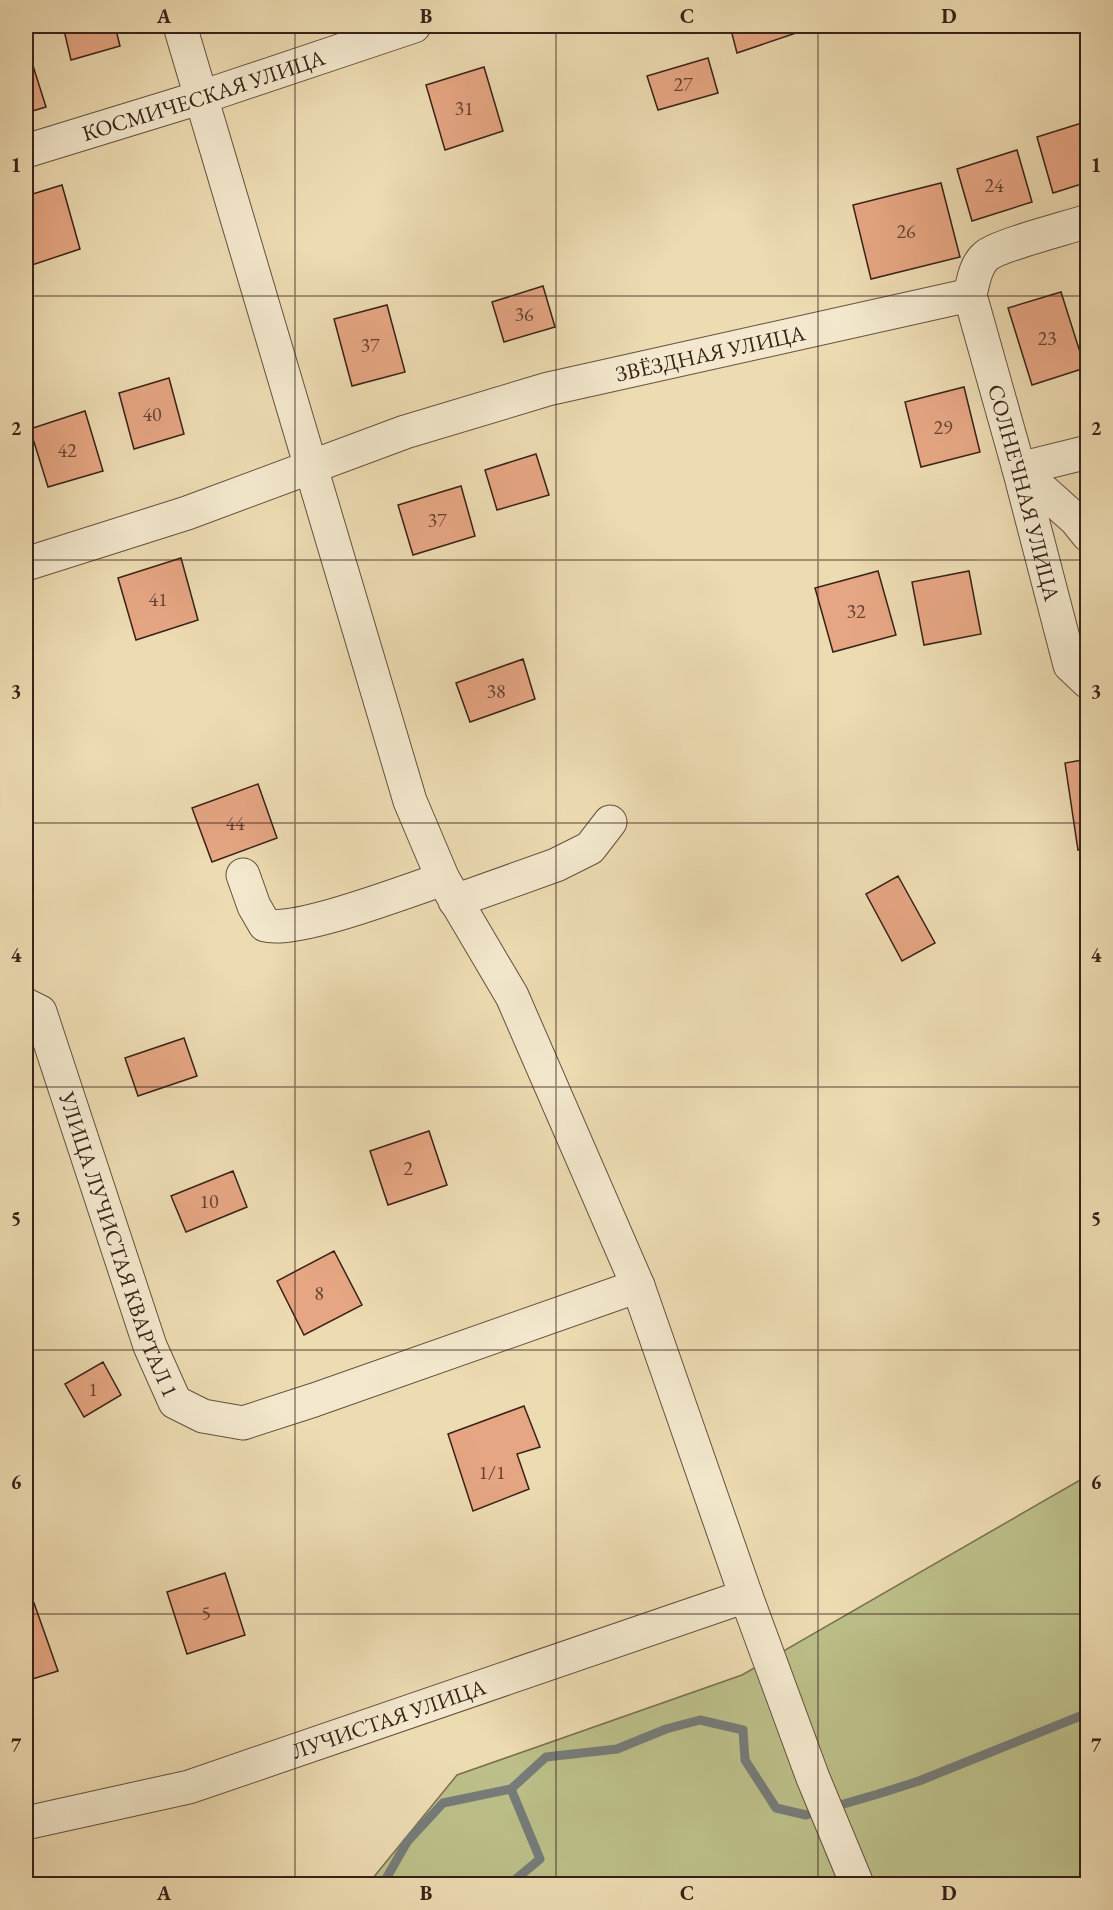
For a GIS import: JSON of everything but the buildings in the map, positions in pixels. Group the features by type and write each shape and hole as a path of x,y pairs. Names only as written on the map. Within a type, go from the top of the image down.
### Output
{"street":[{"path":"180,26 410,801 449,890 512,996 638,1286 746,1596 813,1778 857,1884"},
{"name":"КОСМИЧЕСКАЯ УЛИЦА","path":"26,151 202,97 414,26"},
{"path":"970,295 975,274 986,256 1016,243 1088,221"},
{"name":"ЗВЁЗДНАЯ УЛИЦА","path":"26,564 187,513 405,432 549,389 970,295"},
{"name":"СОЛНЕЧНАЯ УЛИЦА","path":"970,295 1019,469 1070,665 1088,682"},
{"path":"1019,469 1088,452"},
{"path":"1019,469 1076,520 1088,535"},
{"path":"243,875 254,906 265,925 274,928 307,923 556,865 590,848 610,822"},
{"name":"УЛИЦА ЛУЧИСТАЯ КВАРТАЛ 1","path":"26,1005 40,1012 150,1346 175,1402 203,1416 243,1422 314,1400 638,1286"},
{"name":"ЛУЧИСТАЯ УЛИЦА","path":"26,1823 189,1787 746,1596"}],"green space":[{"path":"1087,1476 1087,1884 368,1884 457,1775 742,1675"}],"waterway":[{"path":"383,1884 407,1842 443,1803 511,1789 546,1757 617,1749 666,1729 700,1720 743,1730 745,1760 776,1808 806,1815 919,1781 1088,1713"},
{"path":"510,1884 540,1859 511,1789"}]}
